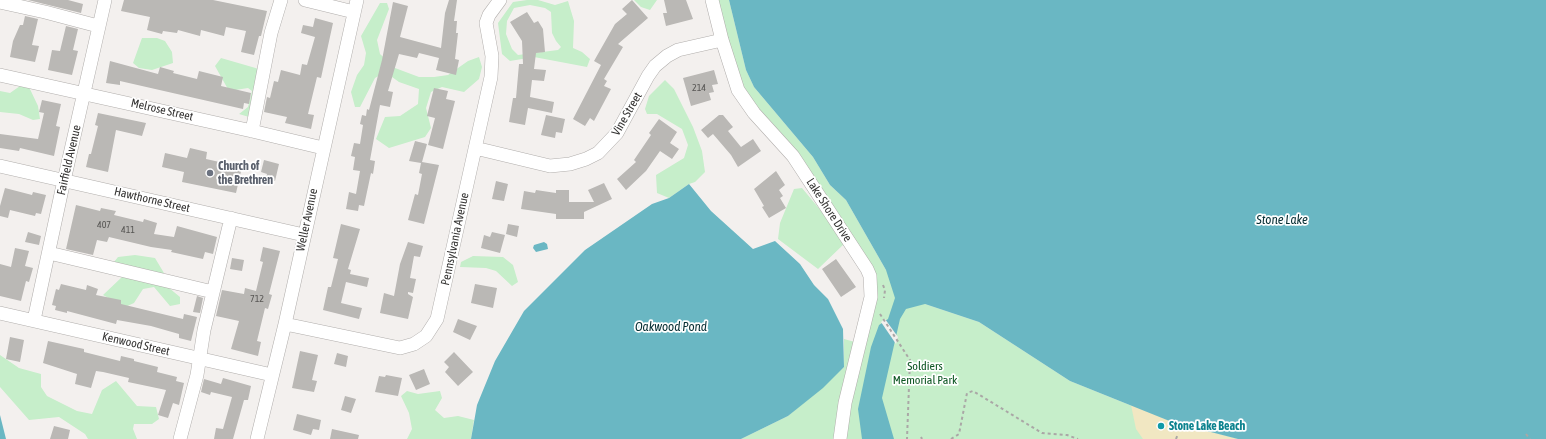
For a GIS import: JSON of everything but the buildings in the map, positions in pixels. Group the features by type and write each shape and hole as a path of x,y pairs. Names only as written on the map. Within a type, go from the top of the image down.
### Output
{"street":[{"name":"Fairfield Avenue","path":"34,320 85,93 98,26 105,0"},
{"path":"252,131 271,33 281,0"},
{"path":"305,0 355,6"},
{"name":"Pennsylvania Avenue","path":"285,324 400,348 414,344 426,336 437,319 490,77 492,56 486,23 489,15 500,0"},
{"name":"Lake Shore Drive","path":"712,0 734,80 744,100 794,156 867,268 870,276 871,297 845,403 840,439"},
{"path":"0,2 98,26"},
{"name":"Weller Avenue","path":"258,439 285,324 355,6"},
{"name":"Vine Street","path":"475,148 550,166 570,164 586,159 598,153 617,133 655,66 667,56 678,50 722,40"},
{"name":"Melrose Street","path":"0,75 323,148"},
{"name":"Hawthorne Street","path":"0,166 304,235"},
{"path":"180,439 198,375 198,358 231,218"},
{"path":"49,253 213,292"},
{"name":"Kenwood Street","path":"0,313 272,375"}],"path":[{"path":"880,283 885,290 883,303"},
{"path":"881,308 880,315 908,357 910,368 907,439"},
{"path":"951,439 959,434 967,393 973,391 1042,433 1067,435 1078,439"},
{"path":"1176,439 1178,434"},
{"path":"1526,434 1530,439"}],"green space":[{"path":"538,0 555,5 568,1 574,21 573,48 582,52 590,59 587,67 534,57 510,61 502,54 498,23 513,2","holes":["530,5 545,8 551,12 552,33 561,47 558,50 518,55 512,49 506,34 507,21 514,8"]},
{"path":"634,0 657,0 650,10 641,7"},
{"name":"Soldiers Memorial Park","path":"715,0 729,0 746,70 754,87 813,157 830,185 846,200 886,270 925,304 979,322 1070,381 1172,422 1238,439 845,439 851,396 876,290 746,97"},
{"path":"380,3 387,3 389,9 377,40 380,54 395,68 419,77 434,77 448,75 468,61 479,57 482,67 479,79 464,92 442,87 431,92 426,108 431,128 425,137 389,148 376,139 385,117 400,116 418,104 419,89 399,82 385,72 375,78 360,107 355,107 351,92 357,75 364,65 366,53 361,36"},
{"path":"142,38 157,38 165,41 172,52 173,63 152,70 139,68 133,63"},
{"path":"221,58 259,69 249,117 239,114 248,107 252,91 248,88 229,91 215,66"},
{"path":"665,80 674,89 693,127 702,151 705,172 695,182 689,184 669,198 657,193 656,175 684,158 688,145 682,129 657,114 647,114 645,109 649,96"},
{"path":"20,86 29,87 38,106 40,119 33,120 19,114 0,112 0,91 10,93"},
{"path":"802,188 822,212 844,244 818,269 778,239 780,223 794,189"},
{"path":"135,255 155,258 164,273 163,283 180,297 180,304 170,306 154,287 143,289 134,303 125,307 103,295 122,277 114,262 118,257"},
{"path":"473,256 503,257 513,265 518,282 512,286 496,271 486,268 460,267 461,262"},
{"path":"844,339 855,342 836,439 741,439 788,416 844,367"},
{"path":"0,355 19,368 41,374 41,387 47,396 77,411 92,414 102,390 116,381 137,406 156,407 159,419 152,424 134,424 133,429 137,439 88,439 85,434 59,417 29,420 0,387"},
{"path":"407,391 418,394 440,391 442,398 435,410 444,418 458,416 474,420 471,439 407,439 412,429 409,413 401,396"}],"sand":[{"name":"Stone Lake Beach","path":"1131,405 1172,422 1238,439 1143,439 1136,429"}],"water":[{"name":"Stone Lake","path":"729,0 1546,0 1546,439 1238,439 1172,422 1070,381 979,322 925,304 906,309 900,319 882,398 894,439 862,439 858,409 871,347 879,325 888,319 895,298 886,270 846,200 830,185 813,157 754,87 746,70"},
{"name":"Oakwood Pond","path":"689,184 711,211 753,249 775,241 800,264 814,285 828,299 843,329 844,367 823,388 788,416 741,439 471,439 477,405 495,361 524,311 585,250 652,204 669,198"},
{"path":"544,242 547,244 548,249 536,252 533,248 534,245"},
{"path":"0,415 6,439 0,439"}],"pier":[{"path":"885,319 898,337 896,344 881,322"}],"place":[{"name":"Church of the Brethren","path":"210,173"},
{"name":"Stone Lake Beach","path":"1161,426"}]}
